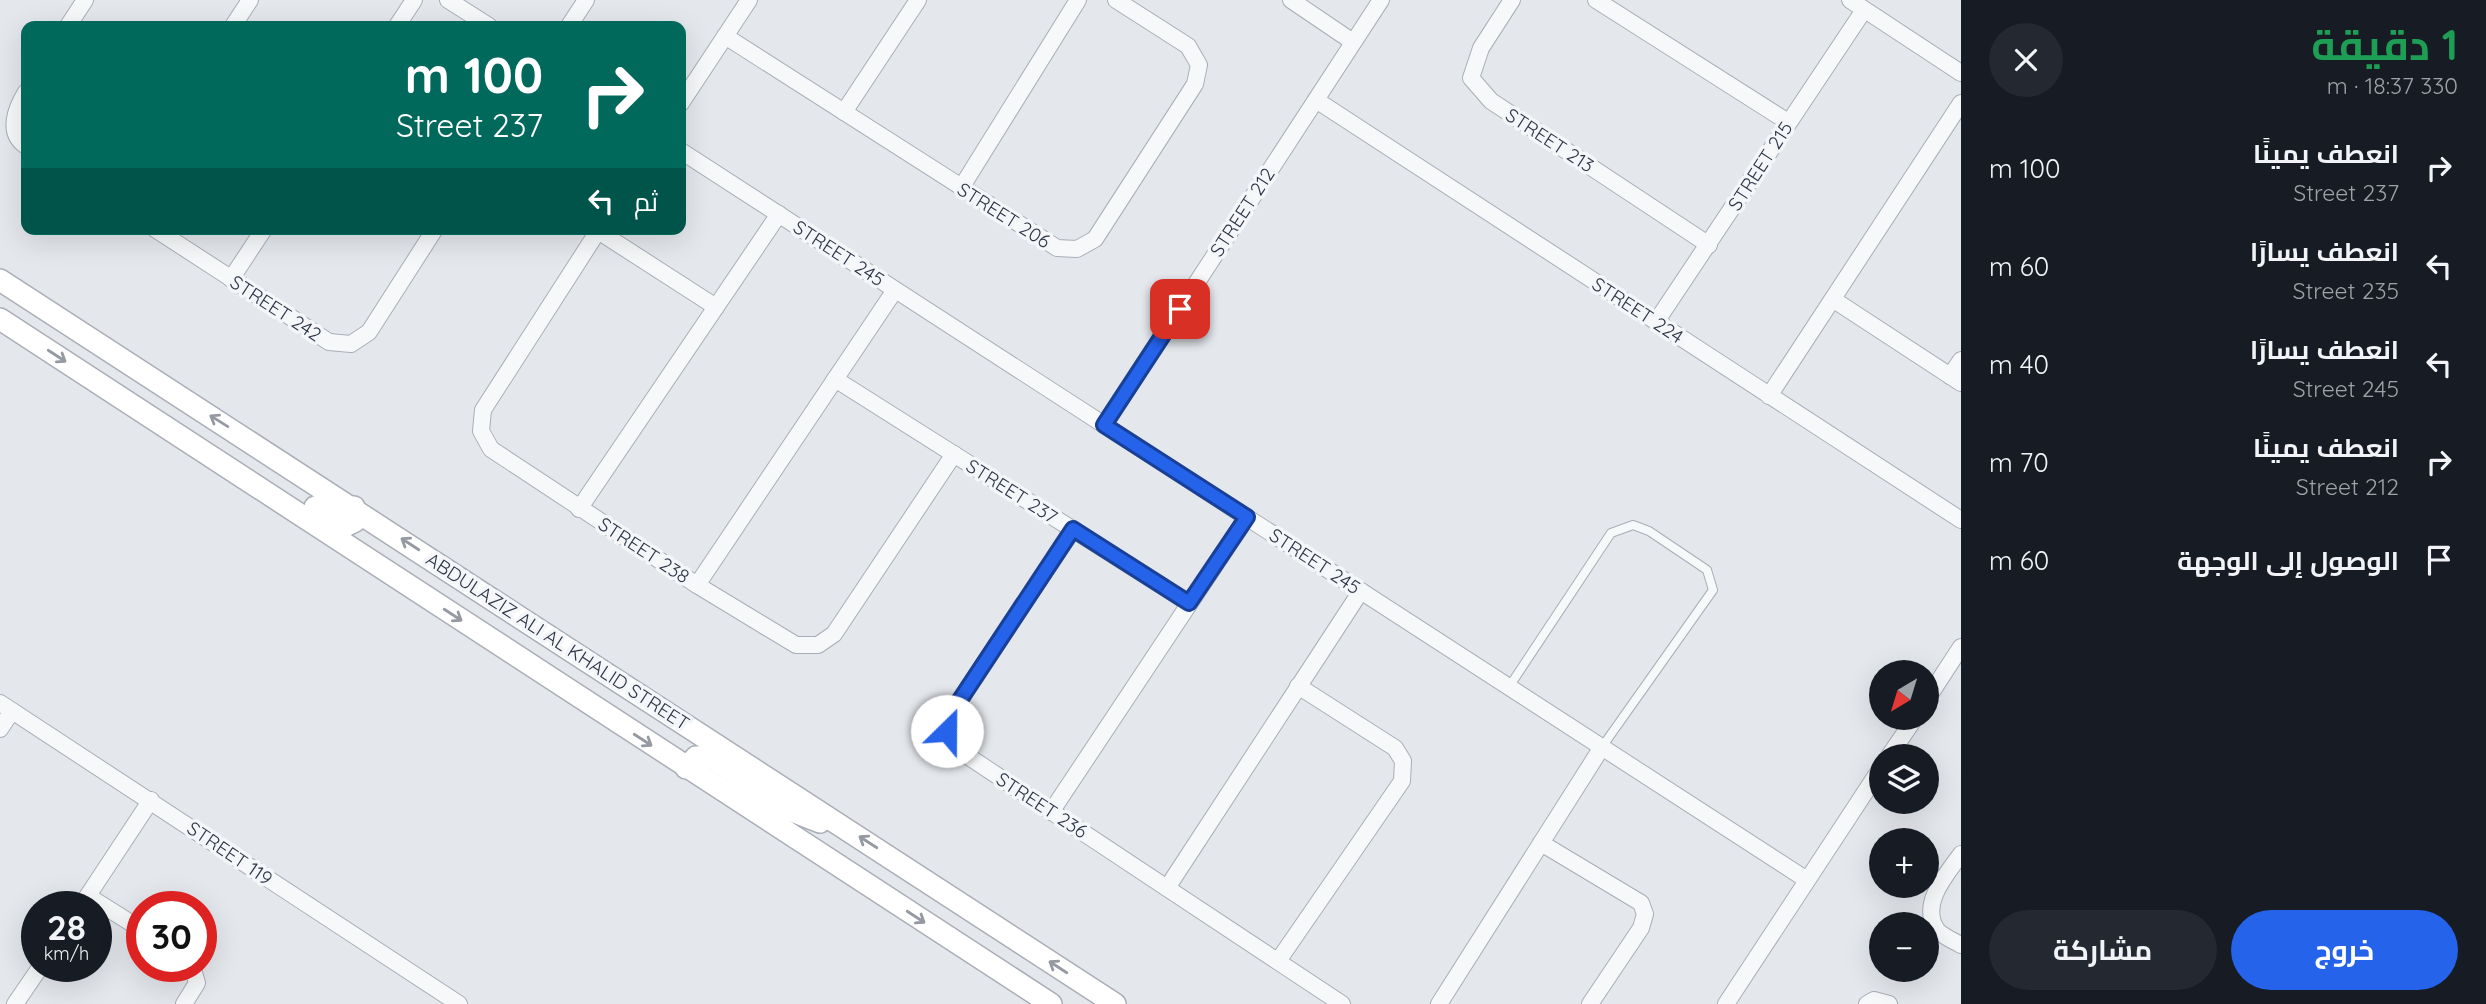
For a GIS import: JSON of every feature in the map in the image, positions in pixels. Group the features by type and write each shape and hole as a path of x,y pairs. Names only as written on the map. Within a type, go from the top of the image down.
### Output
{"street":[{"path":"71,21 85,0"},
{"path":"400,21 414,0"},
{"path":"448,0 481,21"},
{"path":"572,21 586,0"},
{"path":"686,95 749,0"},
{"path":"844,112 918,0"},
{"path":"961,188 1078,0"},
{"name":"STREET 206","path":"725,36 1057,248 1077,249 1095,239 1195,84 1199,65 1188,46 1116,0"},
{"path":"1291,0 1353,42"},
{"name":"STREET 212","path":"1104,425 1381,0"},
{"name":"STREET 213","path":"1513,0 1481,48 1471,79 1490,101 1709,245"},
{"path":"1596,0 1788,122"},
{"path":"1850,0 1961,73"},
{"path":"236,21 246,2"},
{"name":"STREET 215","path":"1656,322 1864,10"},
{"path":"21,100 16,108 15,129 21,143"},
{"name":"STREET 224","path":"1316,100 1961,520"},
{"path":"1769,396 1961,103"},
{"name":"STREET 245","path":"686,154 1807,880"},
{"path":"579,509 779,214"},
{"name":"STREET 242","path":"164,235 329,342 351,344 369,332 431,235"},
{"path":"231,279 260,235"},
{"name":"STREET 238","path":"593,235 483,410 481,431 491,449 697,585 796,645 818,645 834,634 954,454"},
{"path":"604,235 716,307"},
{"name":"ABDULAZIZ ALI AL KHALID STREET","path":"0,280 1115,1004"},
{"path":"697,585 895,290"},
{"path":"1834,300 1956,379 1961,360"},
{"name":"ABDULAZIZ ALI AL KHALID STREET","path":"4,324 1051,1004"},
{"name":"STREET 237","path":"835,379 1189,603"},
{"path":"207,454 236,461 265,475 345,526 355,521 354,508"},
{"path":"1051,811 1247,517"},
{"name":"STREET 236","path":"1073,529 950,715 947,731 957,749 1342,1004"},
{"path":"1167,888 1361,591"},
{"path":"1939,681 1961,647"},
{"path":"1278,961 1402,780 1403,761 1395,748 1298,686"},
{"path":"0,729 6,707"},
{"name":"STREET 119","path":"6,707 459,1004"},
{"path":"1438,1004 1602,747"},
{"path":"686,768 696,757 710,757 792,811 820,822 843,826"},
{"path":"1726,1004 1869,786"},
{"path":"92,891 151,800"},
{"path":"1541,843 1641,903 1645,914 1641,928 1590,1004"},
{"path":"1961,854 1933,895 1931,911 1938,930 1961,945"},
{"path":"15,1004 30,982"},
{"path":"184,1004 197,982"},
{"path":"1867,1004 1874,1000 1889,1004"}],"lane":[{"path":"1509,687 1611,533 1625,526 1649,531 1707,570 1713,590 1602,747"}],"route":[{"path":"947,731 950,715 1073,529 1189,603 1247,517 1104,425 1180,309"}]}
